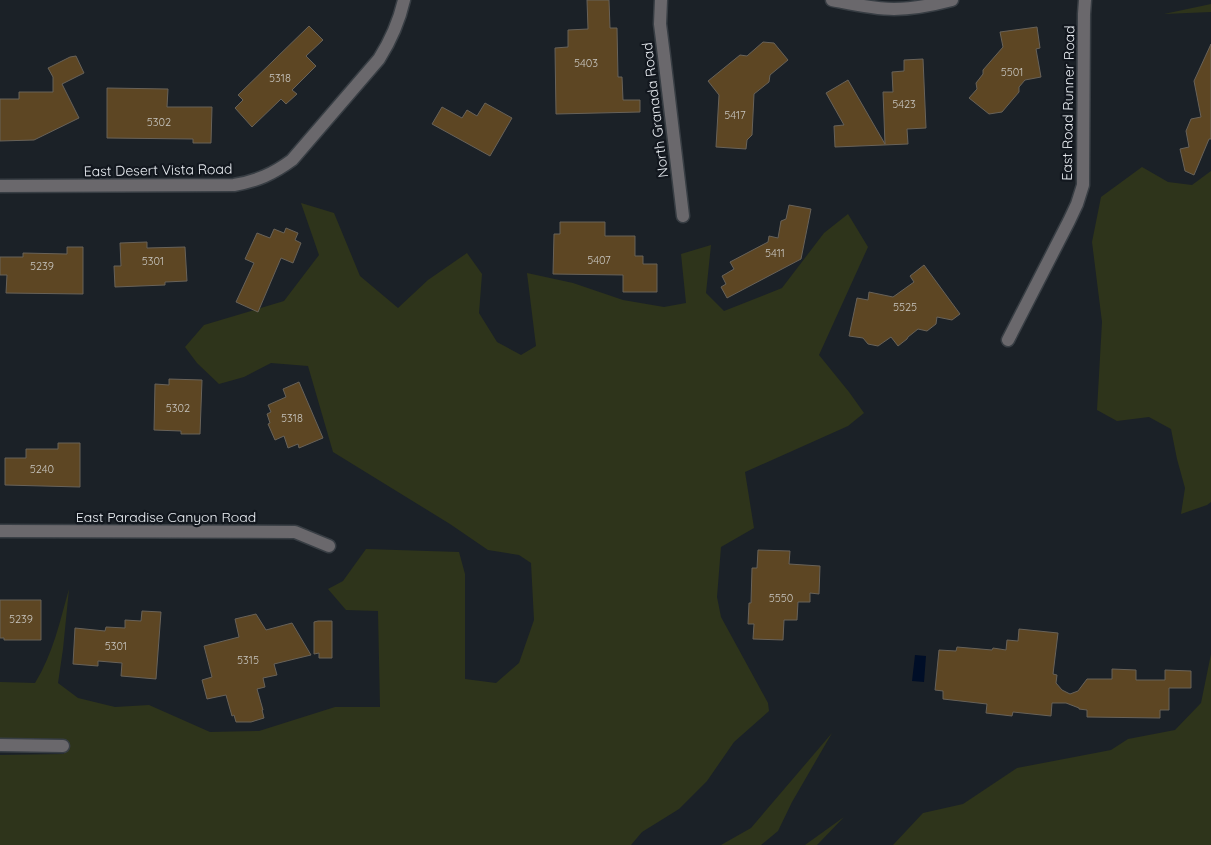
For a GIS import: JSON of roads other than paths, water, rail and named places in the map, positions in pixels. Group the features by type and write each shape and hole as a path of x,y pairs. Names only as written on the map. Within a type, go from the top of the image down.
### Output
{"street":[{"name":"East Desert Vista Road","path":"0,186 234,185 257,180 277,171 292,160 379,59 389,44 399,21 404,0"},
{"name":"North Granada Road","path":"661,0 660,24 683,216"},
{"path":"832,0 894,9 933,5 952,0"},
{"name":"East Road Runner Road","path":"1008,340 1069,221 1083,185 1085,0"},
{"name":"East Paradise Canyon Road","path":"0,531 296,532 329,546"},
{"path":"0,745 63,746"}],"water":[{"path":"915,655 926,656 924,682 912,681"}]}
